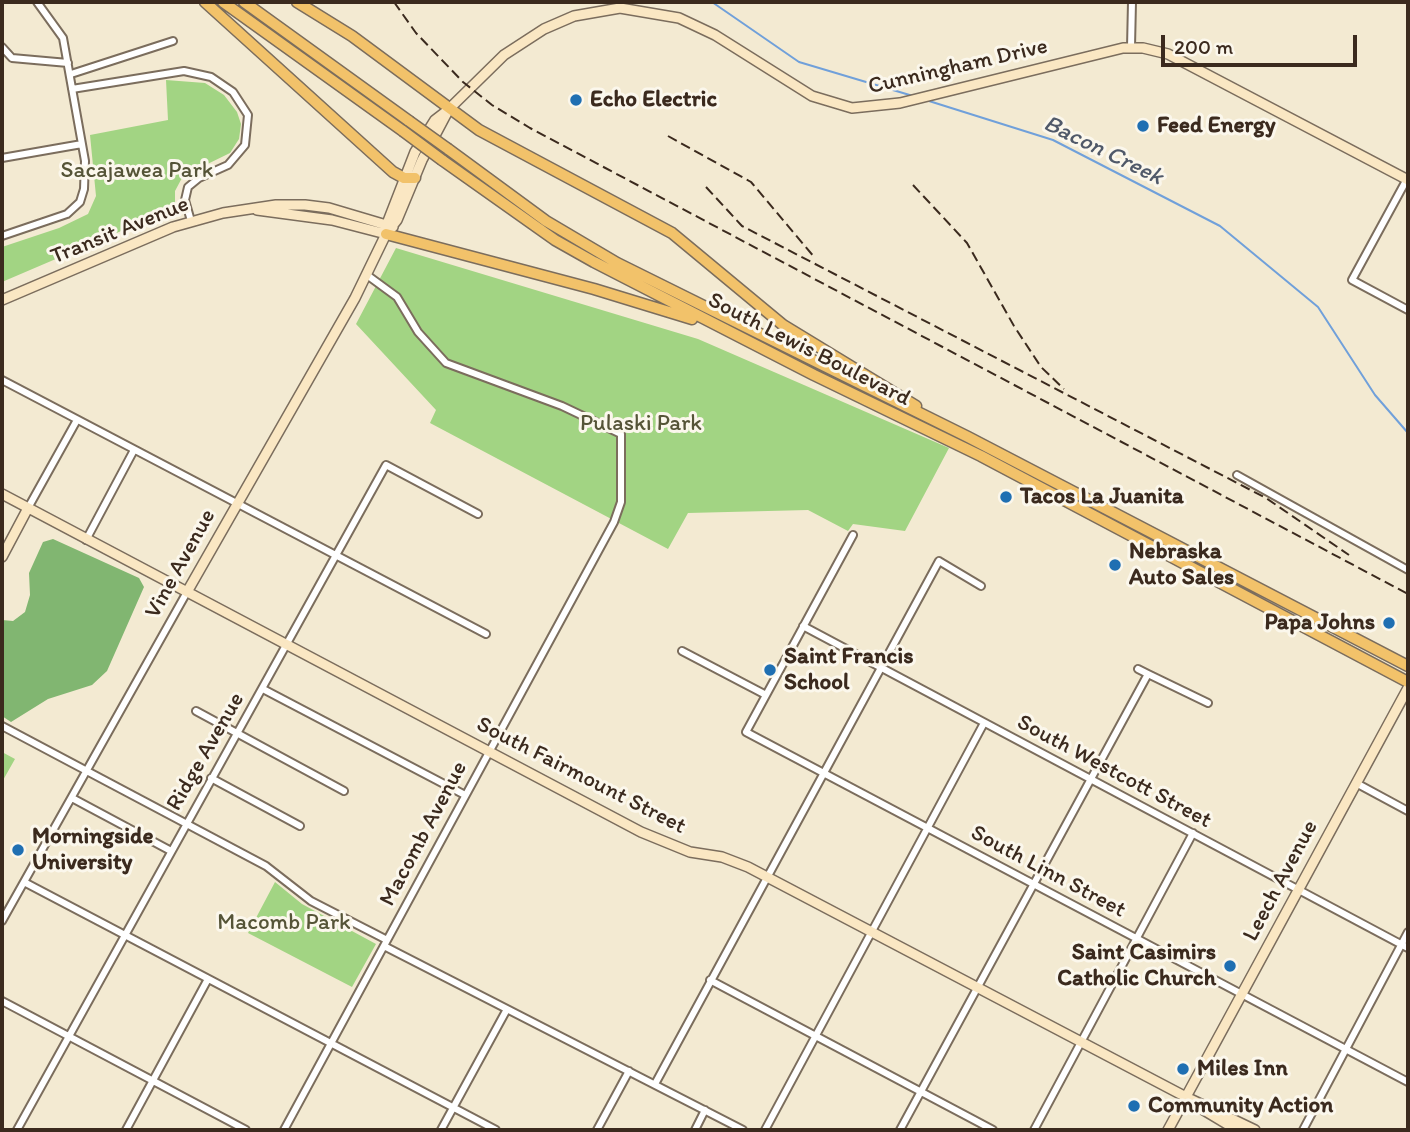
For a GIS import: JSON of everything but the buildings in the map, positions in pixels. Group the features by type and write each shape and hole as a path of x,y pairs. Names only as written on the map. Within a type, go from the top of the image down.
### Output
{"main road":[{"path":"205,2 393,172 410,178"},
{"name":"South Lewis Boulevard","path":"223,2 555,240 732,334 981,456 1408,685"},
{"name":"South Lewis Boulevard","path":"244,2 546,221 595,251 968,437 1408,666"},
{"path":"297,2 352,36 479,130 672,233 783,325 968,437"},
{"path":"388,228 630,299 732,334"}],"street":[{"path":"2,236 74,209 84,189 82,144 63,38 37,2"},
{"path":"1131,47 1132,2"},
{"name":"Cunningham Drive","path":"410,178 435,120 489,67 544,29 574,16 620,8 680,18 715,35 812,96 837,106 872,108 1131,47 1168,54 1407,179"},
{"path":"71,74 173,41"},
{"path":"2,47 12,58 68,63"},
{"path":"72,89 184,71 211,77 233,92 248,115 245,145 228,165 199,177 188,187 185,200 191,221"},
{"path":"2,158 82,144"},
{"name":"Vine Avenue","path":"2,921 367,275 410,178"},
{"path":"1407,179 1352,280 1408,310"},
{"name":"Transit Avenue","path":"2,300 191,221 255,209 276,215 388,228"},
{"name":"Macomb Avenue","path":"284,1130 614,522 621,502 621,434 562,406 446,363 418,332 397,297 388,287 367,275"},
{"path":"2,380 486,634"},
{"path":"2,557 77,420"},
{"path":"86,540 134,450"},
{"name":"Ridge Avenue","path":"17,1130 386,465 478,514"},
{"path":"1237,475 1408,570"},
{"name":"South Fairmount Street","path":"2,494 666,844 735,861 768,876 1186,1097 1255,1130"},
{"path":"682,652 766,695 853,535"},
{"path":"655,1084 939,561 981,586"},
{"name":"South Westcott Street","path":"803,626 1405,946"},
{"path":"1138,669 1208,703"},
{"path":"900,1130 1148,674"},
{"name":"Leech Avenue","path":"1168,1130 1408,685"},
{"path":"262,689 465,795"},
{"name":"South Linn Street","path":"766,695 747,732 1408,1082"},
{"path":"197,711 344,791"},
{"path":"765,1130 984,723"},
{"path":"2,726 266,866 311,901 506,1011 743,1130"},
{"path":"211,778 300,826"},
{"path":"1356,783 1408,811"},
{"path":"72,798 171,850"},
{"path":"1034,1130 1193,833"},
{"path":"24,882 496,1130"},
{"path":"1303,1130 1405,946 1408,932"},
{"path":"126,1130 208,979"},
{"path":"710,980 993,1130"},
{"path":"2,1001 246,1130"},
{"path":"441,1130 506,1011"},
{"path":"597,1130 629,1071"},
{"name":"South Fairmount Street","path":"1186,1097 1237,1130"},
{"path":"695,1130 705,1110"}],"green space":[{"name":"Sacajawea Park","path":"166,80 205,83 224,95 237,112 241,124 239,139 230,153 183,176 175,191 175,208 2,282 2,247 59,228 88,214 96,196 90,135 168,120"},
{"name":"Pulaski Park","path":"396,248 698,339 949,448 905,531 853,524 848,531 808,510 688,513 668,549 430,423 436,410 356,324"},
{"path":"53,539 139,578 144,587 107,671 92,685 48,699 11,722 2,716 2,620 13,621 25,612 30,595 29,573 43,542"},
{"path":"2,752 15,759 2,782"},
{"name":"Macomb Park","path":"275,882 302,904 376,944 352,987 248,933"}],"waterway":[{"name":"Bacon Creek","path":"712,2 799,62 913,96"},
{"name":"Bacon Creek","path":"929,101 1053,140 1220,226 1318,307 1375,395 1408,433"}],"railway":[{"path":"394,2 416,33 463,82 492,105 530,128 1408,594"},
{"path":"668,136 751,182 815,258"},
{"path":"913,185 967,243 1014,326 1041,367 1064,389"},
{"path":"706,187 742,226 1266,498 1349,555"}],"place":[{"name":"Echo Electric","path":"576,100"},
{"name":"Feed Energy","path":"1143,126"},
{"name":"Tacos La Juanita","path":"1006,497"},
{"name":"Nebraska Auto Sales","path":"1115,565"},
{"name":"Papa Johns","path":"1389,623"},
{"name":"Saint Francis School","path":"770,670"},
{"name":"Morningside University","path":"18,850"},
{"name":"Saint Casimirs Catholic Church","path":"1230,966"},
{"name":"Miles Inn","path":"1183,1069"},
{"name":"Community Action","path":"1134,1106"}]}
